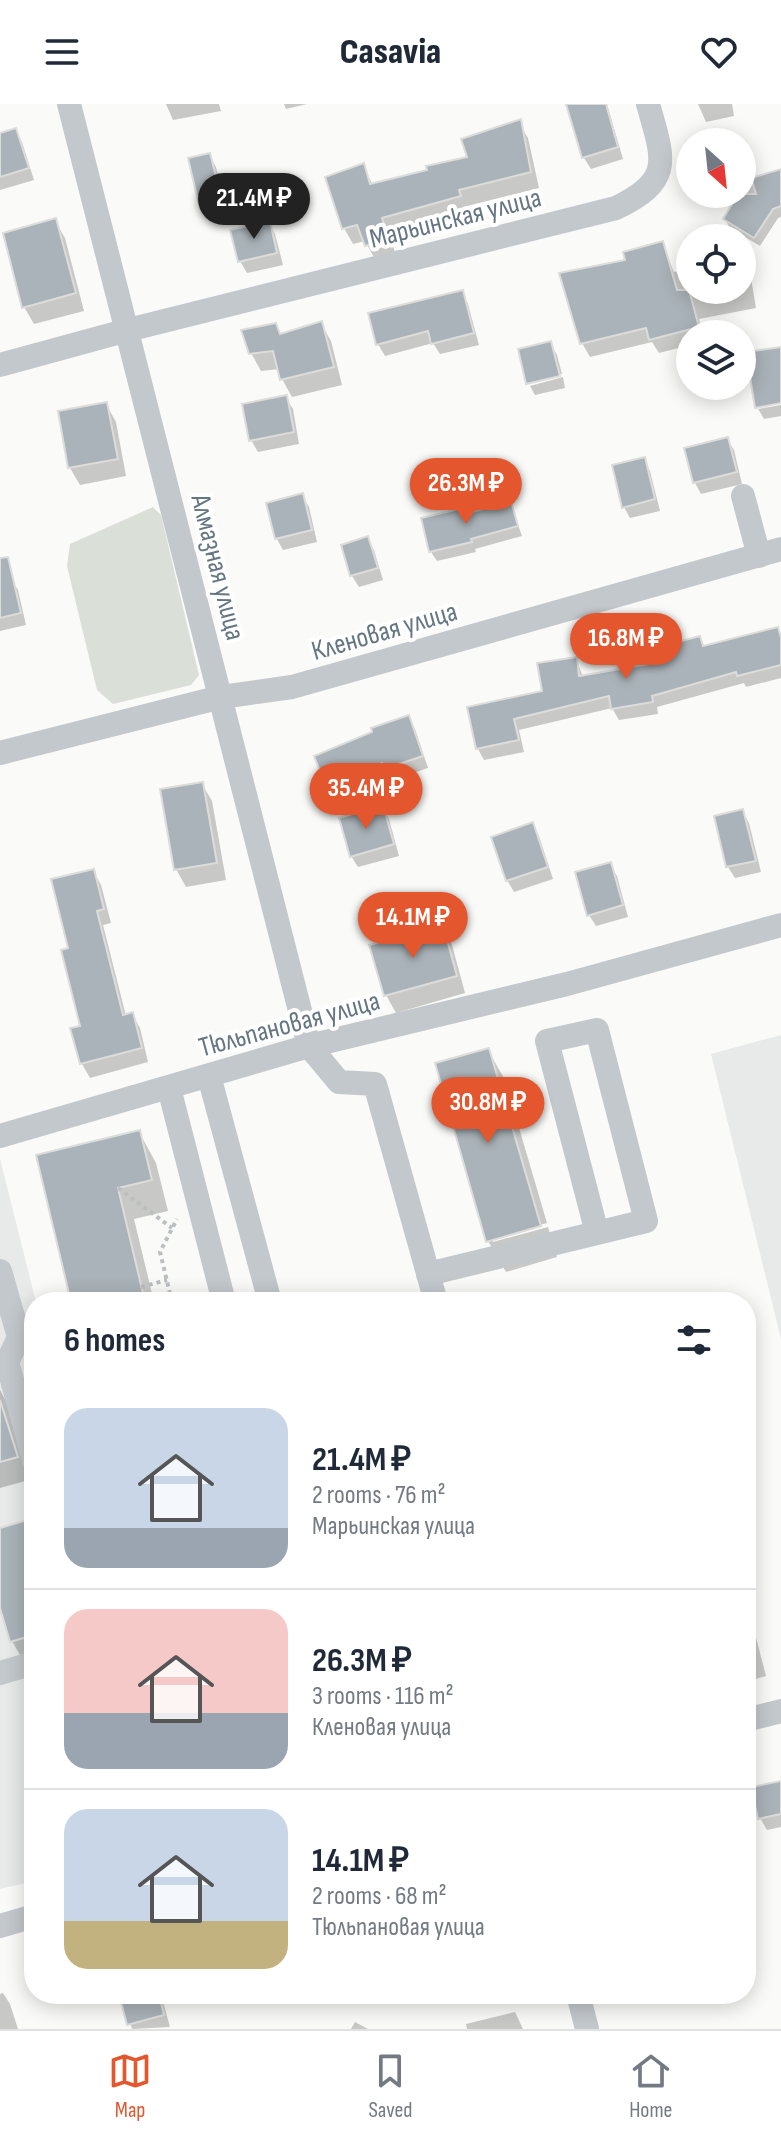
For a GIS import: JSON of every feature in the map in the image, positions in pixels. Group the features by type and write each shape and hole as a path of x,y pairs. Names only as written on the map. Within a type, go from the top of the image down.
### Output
{"street":[{"name":"Алмазная улица","path":"69,104 309,1046"},
{"name":"Марьинская улица","path":"0,365 616,208 638,198 652,186 659,171 662,154 648,104"},
{"path":"743,496 770,552"},
{"name":"Кленовая улица","path":"0,753 221,697 292,687 770,552"},
{"name":"Тюльпановая улица","path":"0,1136 309,1046 567,984 781,925"},
{"path":"428,1274 597,1233 646,1221 597,1030 547,1041 597,1233"},
{"path":"309,1046 339,1082 375,1084 433,1292"},
{"path":"209,1076 267,1292"},
{"path":"169,1088 221,1292"},
{"path":"0,1271 19,1337 3,1366 9,1369 24,1424"},
{"path":"0,1673 24,1666"},
{"path":"756,1717 781,1711"},
{"path":"0,1926 24,1919"},
{"path":"581,2004 587,2029"}],"path":[{"path":"170,1292 160,1252 194,1184"},
{"path":"118,1188 172,1228"},
{"path":"141,1287 167,1280"}],"shaded area":[{"path":"153,507 161,515 199,675 191,685 113,704 97,690 67,566 70,544"},
{"path":"781,1035 781,1339 711,1054"},
{"path":"0,1159 33,1292 24,1292 24,1883 0,1889"}],"building":[{"path":"566,104 606,104 618,147 582,158"},
{"path":"521,119 531,172 459,190 461,196 382,218 389,239 365,246 357,225 342,229 325,177 364,163 370,184 427,170 426,166 467,157 461,139"},
{"path":"16,128 29,168 0,177 0,133"},
{"path":"210,153 221,196 198,201 188,158"},
{"path":"781,169 781,206 773,209 756,235 756,224 731,224 723,219 730,208 756,208 756,176"},
{"path":"56,218 76,293 22,308 3,233"},
{"path":"270,221 277,253 238,262 230,230"},
{"path":"663,241 676,286 676,304 693,304 697,320 676,320 676,333 649,340 646,328 580,344 559,273 625,260 623,252"},
{"path":"463,290 474,333 431,344 428,331 376,345 368,313"},
{"path":"322,321 334,367 280,380 273,351 249,354 241,330 276,323 280,334"},
{"path":"551,341 560,376 526,384 518,349"},
{"path":"781,347 781,403 755,408 756,351"},
{"path":"287,395 294,432 249,441 242,404"},
{"path":"107,402 118,459 68,468 58,411"},
{"path":"728,437 737,472 693,483 684,448"},
{"path":"645,457 655,499 622,508 612,465"},
{"path":"303,493 312,530 275,539 266,503"},
{"path":"511,501 518,526 471,539 472,542 429,552 421,518 463,508 465,514"},
{"path":"368,536 378,568 350,576 341,545"},
{"path":"8,557 21,613 0,618 0,558"},
{"path":"778,627 781,665 737,676 736,672 652,696 653,702 611,709 609,696 514,719 519,740 476,749 467,707 542,691 537,663 577,657 579,676 667,661 663,646 700,636 703,646"},
{"path":"409,715 423,756 384,769 382,763 326,786 314,756 372,732 371,728"},
{"path":"203,782 217,863 174,870 160,789"},
{"path":"383,805 394,844 350,857 339,818"},
{"path":"743,809 756,861 726,867 714,816"},
{"path":"533,822 548,867 506,881 491,837"},
{"path":"611,862 623,905 587,916 575,872"},
{"path":"94,869 104,909 97,911 123,1015 133,1012 142,1048 80,1064 70,1028 80,1026 61,950 68,948 51,879"},
{"path":"443,925 457,976 384,996 369,945"},
{"path":"489,1048 541,1226 486,1242 435,1063"},
{"path":"140,1130 152,1180 118,1188 143,1292 69,1292 36,1155"},
{"path":"0,1400 18,1457 0,1462"},
{"path":"24,1521 24,1638 10,1642 0,1608 0,1528"},
{"path":"781,1781 781,1814 758,1819 756,1786"},
{"path":"122,2004 161,2004 164,2015 127,2025"}]}
